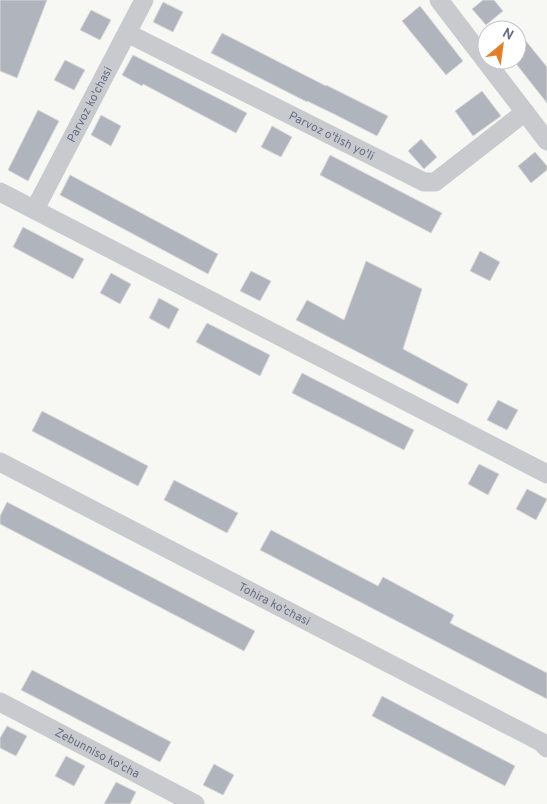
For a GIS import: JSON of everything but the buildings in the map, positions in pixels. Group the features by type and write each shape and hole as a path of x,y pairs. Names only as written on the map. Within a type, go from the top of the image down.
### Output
{"street":[{"name":"Parvoz ko'chasi","path":"35,209 144,0"},
{"path":"440,0 547,141"},
{"name":"Parvoz o'tish yo'li","path":"127,33 424,182 435,182 525,112"},
{"path":"0,192 547,474"},
{"name":"Tohira ko'chasi","path":"0,462 541,742 547,748"},
{"name":"Zebunniso ko'cha","path":"0,702 195,804"}]}
